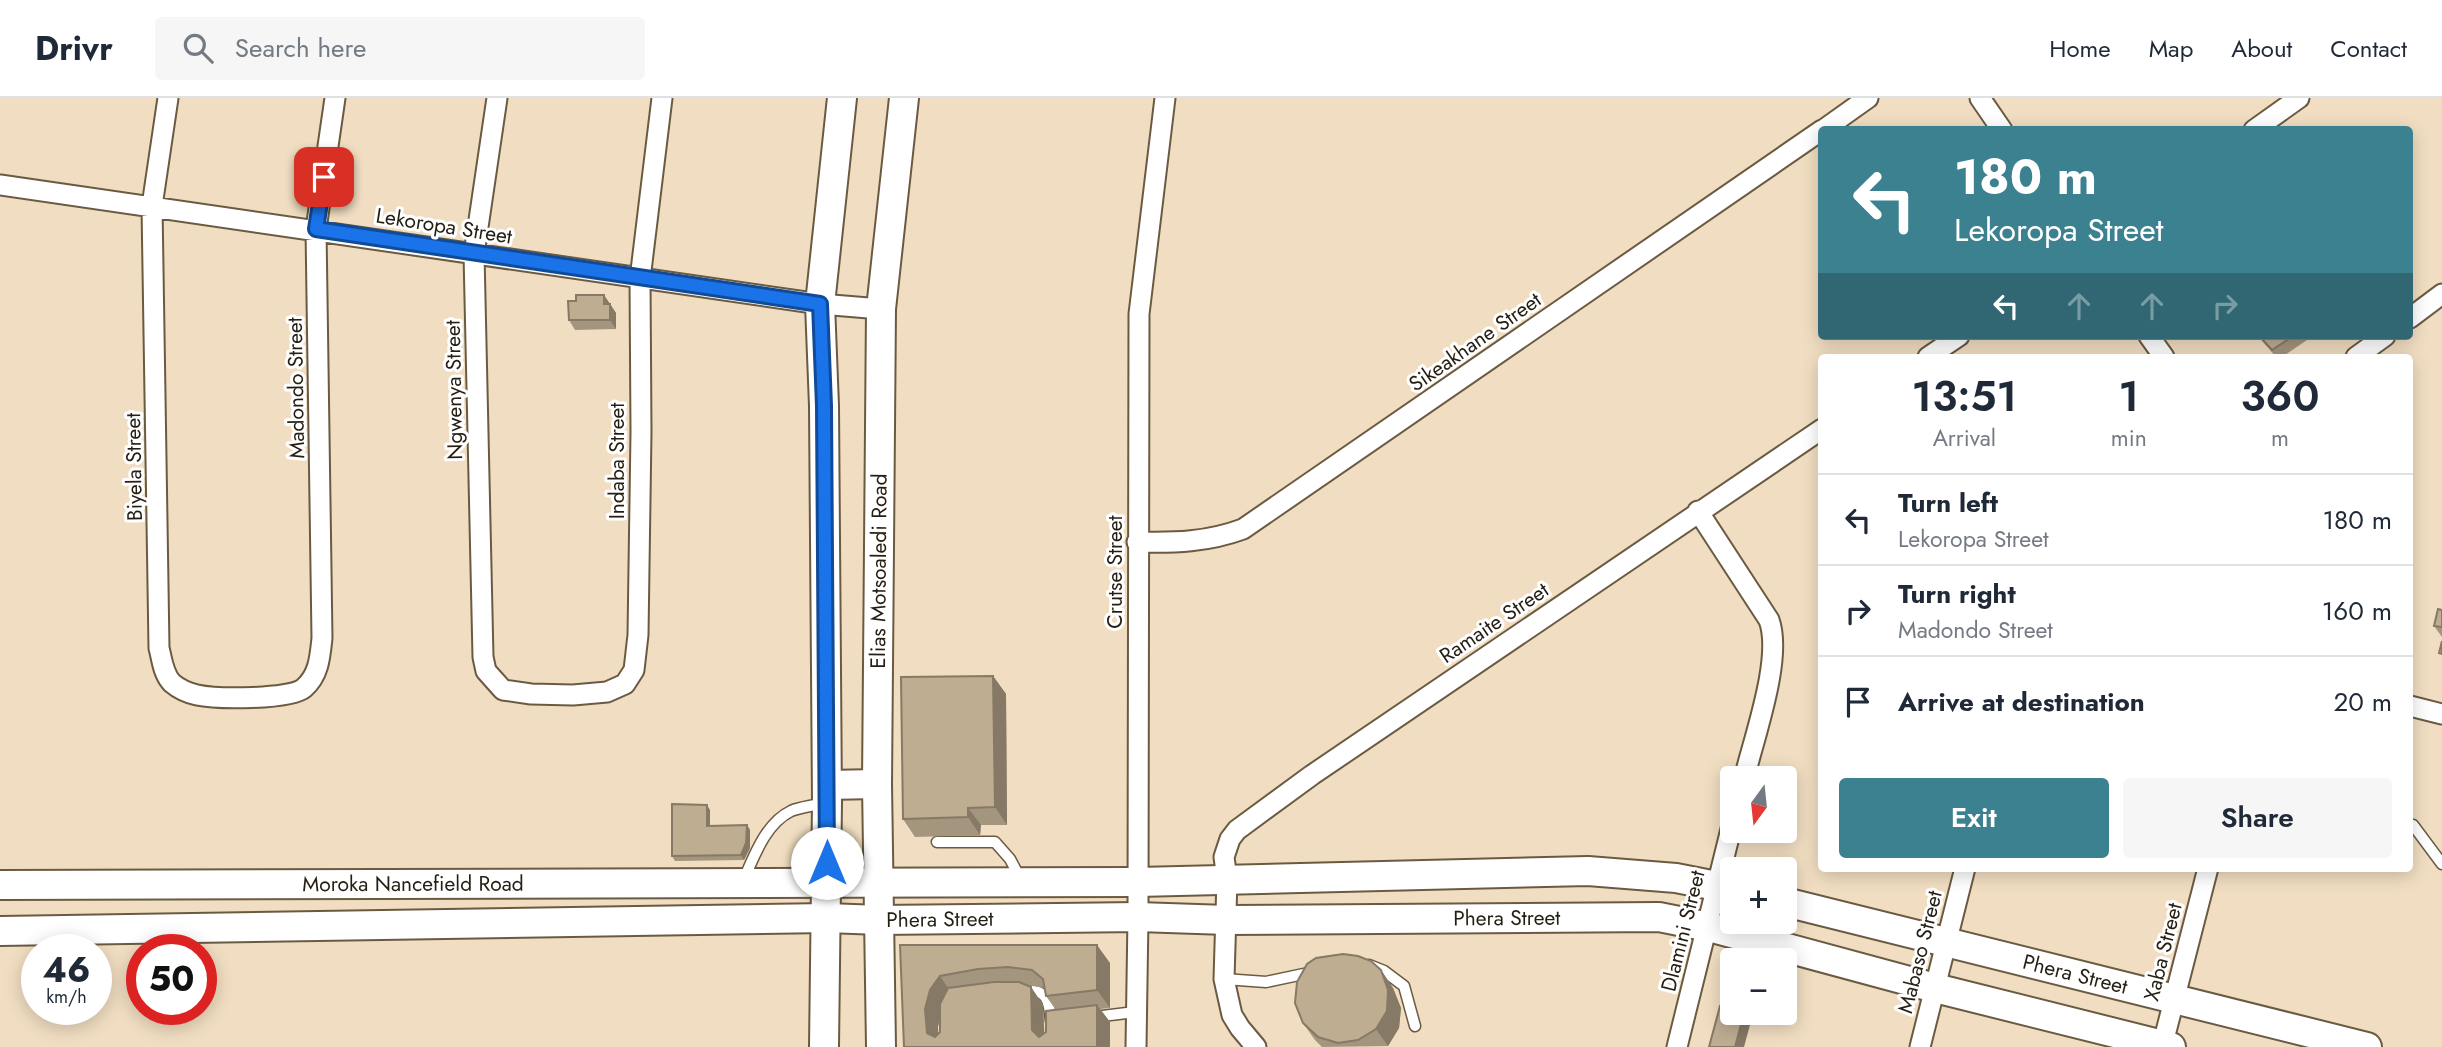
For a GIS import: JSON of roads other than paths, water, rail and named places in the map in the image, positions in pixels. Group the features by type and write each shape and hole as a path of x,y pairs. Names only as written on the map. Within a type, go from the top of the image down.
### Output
{"main road":[{"path":"824,1047 828,882 824,406 820,304 842,98"},
{"name":"Elias Motsoaledi Road","path":"881,1047 877,784 881,309 904,98"},
{"path":"827,794 877,784"},
{"name":"Phera Street","path":"828,882 1138,882 1588,872 1676,878 1720,886"},
{"name":"Moroka Nancefield Road","path":"0,885 828,882"},
{"path":"656,883 657,921"},
{"name":"Phera Street","path":"1797,905 2367,1047"},
{"name":"Phera Street","path":"827,918 880,920 1138,917 1227,920 1659,916 2165,1046"},
{"name":"Moroka Nancefield Road","path":"0,931 827,918"}],"street":[{"name":"Biyela Street","path":"168,98 152,206 159,634 163,668 170,682 198,695 286,696 302,690 314,678"},
{"name":"Madondo Street","path":"314,678 320,661 322,638 316,229 335,98"},
{"name":"Ngwenya Street","path":"493,681 486,671 482,636 474,254 497,98"},
{"name":"Indaba Street","path":"493,681 503,690 573,695 607,692 625,684 634,670 638,635 640,279 662,98"},
{"name":"Crutse Street","path":"1136,1047 1139,314 1165,98"},
{"name":"Sikeakhane Street","path":"1828,126 1868,98"},
{"path":"1980,98 1999,126"},
{"path":"2260,126 2299,98"},
{"name":"Sikeakhane Street","path":"1137,542 1203,541 1243,529 1818,133"},
{"name":"Lekoropa Street","path":"0,185 316,229 640,279 820,304 881,309"},
{"path":"2413,316 2442,294"},
{"path":"1932,354 1953,340"},
{"path":"2360,354 2379,340"},
{"name":"Ramaite Street","path":"1256,1047 1232,1014 1224,979 1227,878 1224,857 1226,847 1237,830 1698,511 1818,432"},
{"path":"1698,511 1769,620 1773,631 1772,665 1747,766"},
{"path":"2413,707 2442,714"},
{"name":"Mabaso Street","path":"1920,1047 1964,872"},
{"name":"Xaba Street","path":"2165,1046 2207,872"},
{"name":"Dlamini Street","path":"1677,1047 1709,927 1720,900"}],"lane":[{"path":"743,883 755,853 780,818 827,794"},
{"path":"2413,825 2442,864"},
{"path":"937,842 995,842 1010,859 1022,882"},
{"path":"1359,964 1368,964 1384,971 1404,986 1415,1026"},
{"path":"1224,979 1266,982 1328,968"},
{"path":"1017,992 1028,990 1042,994 1049,1000 1052,1034"},
{"path":"1079,1018 1135,1012"},
{"path":"1051,1022 1065,1020"}]}
